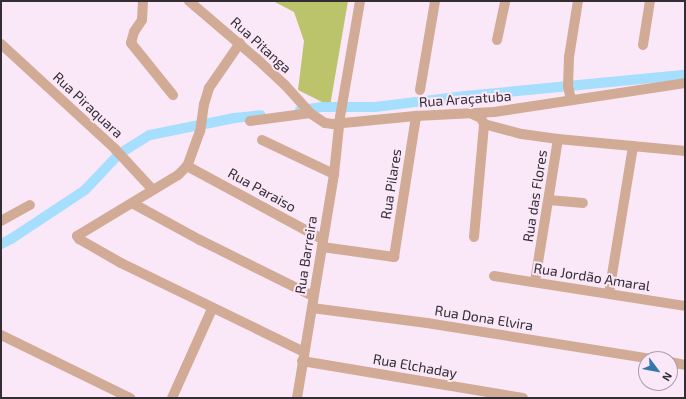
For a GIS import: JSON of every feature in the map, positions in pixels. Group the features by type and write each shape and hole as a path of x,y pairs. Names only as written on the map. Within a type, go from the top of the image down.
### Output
{"street":[{"path":"143,1 142,20 134,32 131,43 173,95"},
{"name":"Rua Pitanga","path":"189,1 240,43 285,85 310,113"},
{"name":"Rua Barreira","path":"297,398 334,174 342,103 360,1"},
{"path":"420,90 435,1"},
{"path":"497,40 505,1"},
{"path":"571,100 568,86 569,57 578,1"},
{"path":"642,45 650,1"},
{"path":"240,43 210,88 200,131 187,166 178,174 132,203 200,240 314,296"},
{"name":"Rua Piraquara","path":"1,44 115,149 152,190"},
{"name":"Rua Araçatuba","path":"310,113 325,123 340,120 511,110 685,83"},
{"path":"250,121 310,113"},
{"path":"470,113 481,118 484,124 474,237"},
{"name":"Rua Pilares","path":"322,243 394,257 416,116"},
{"path":"484,124 504,130 558,139 685,150"},
{"name":"Rua das Flores","path":"535,281 558,139"},
{"path":"262,140 334,174"},
{"path":"609,293 633,146"},
{"name":"Rua Paraiso","path":"187,166 322,243"},
{"path":"549,200 583,203"},
{"name":"Rua Elchaday","path":"132,203 77,236 79,240 121,264 303,356 523,398"},
{"path":"1,221 30,204"},
{"name":"Rua Jordão Amaral","path":"494,276 535,281 685,306"},
{"name":"Rua Dona Elvira","path":"312,308 427,323 638,357"},
{"path":"172,398 212,309"},
{"path":"1,335 130,398"}],"green space":[{"path":"273,1 348,1 330,106 298,90 304,41 294,12"}],"waterway":[{"path":"300,110 321,107 375,107 465,96 685,75"},
{"path":"1,244 11,239 85,190 119,154 150,135 234,118 261,115"}]}
